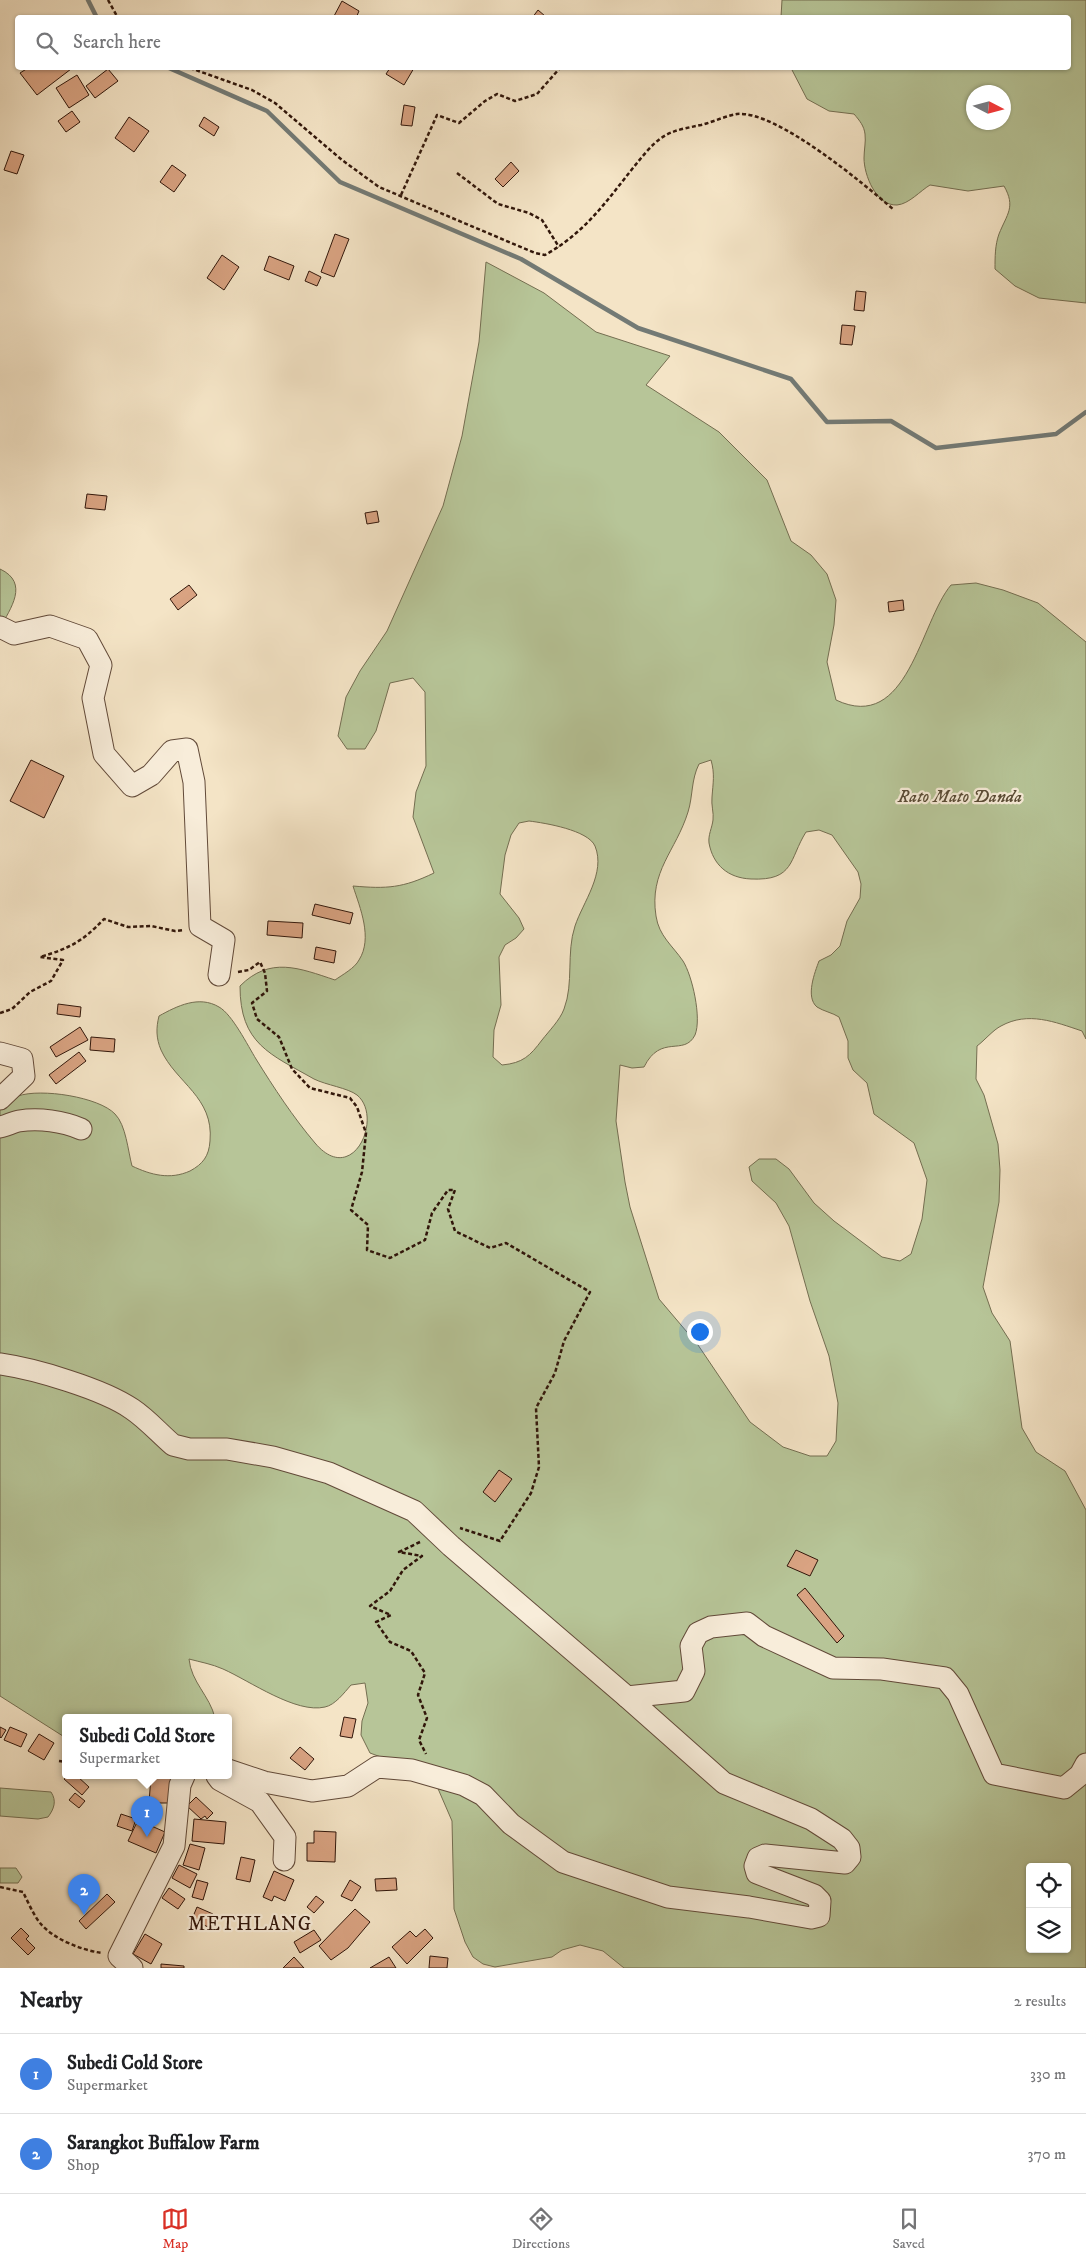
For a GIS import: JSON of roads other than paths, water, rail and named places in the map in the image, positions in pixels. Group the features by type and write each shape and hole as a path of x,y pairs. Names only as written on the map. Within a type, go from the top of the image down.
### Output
{"street":[{"path":"0,627 14,634 50,626 87,639 101,665 93,698 104,754 132,786 151,775 172,751 187,749 194,782 200,926 224,940 219,975"},
{"path":"0,1053 22,1059 24,1076 0,1099"},
{"path":"0,1127 19,1121 36,1120 69,1123 81,1129"},
{"path":"0,1364 27,1369 105,1395 132,1409 173,1445 180,1448 227,1449 273,1456 329,1473 414,1511 446,1529 541,1625 627,1696 724,1783 811,1819 842,1839 849,1848 850,1857 845,1863 765,1856 758,1858 755,1866 757,1873 814,1895 820,1901 819,1916 811,1918 749,1907 668,1897 563,1862 511,1824 483,1795 464,1785 412,1770 377,1767 348,1786 312,1791 264,1782 232,1771"},
{"path":"627,1696 684,1691 694,1671 691,1646 698,1633 711,1627 746,1623 764,1636 833,1668 882,1668 945,1678 958,1694 994,1774 1064,1788 1080,1775 1086,1764"},
{"path":"125,1962 140,1917 174,1846 180,1785 183,1779"},
{"path":"219,1779 260,1802 284,1837 284,1860"}],"waterway":[{"path":"88,0 96,15"},
{"path":"174,70 267,111 340,182 521,259 638,328 791,379 827,422 891,421 936,448 1056,434 1086,412"}],"place":[{"name":"Subedi Cold Store","path":"147,1837"},
{"name":"Sarangkot Buffalow Farm","path":"84,1915"}],"district":[{"name":"METHLANG","path":"250,1924"}],"park label":[{"name":"Rato Mato Danda","path":"960,797"}]}
